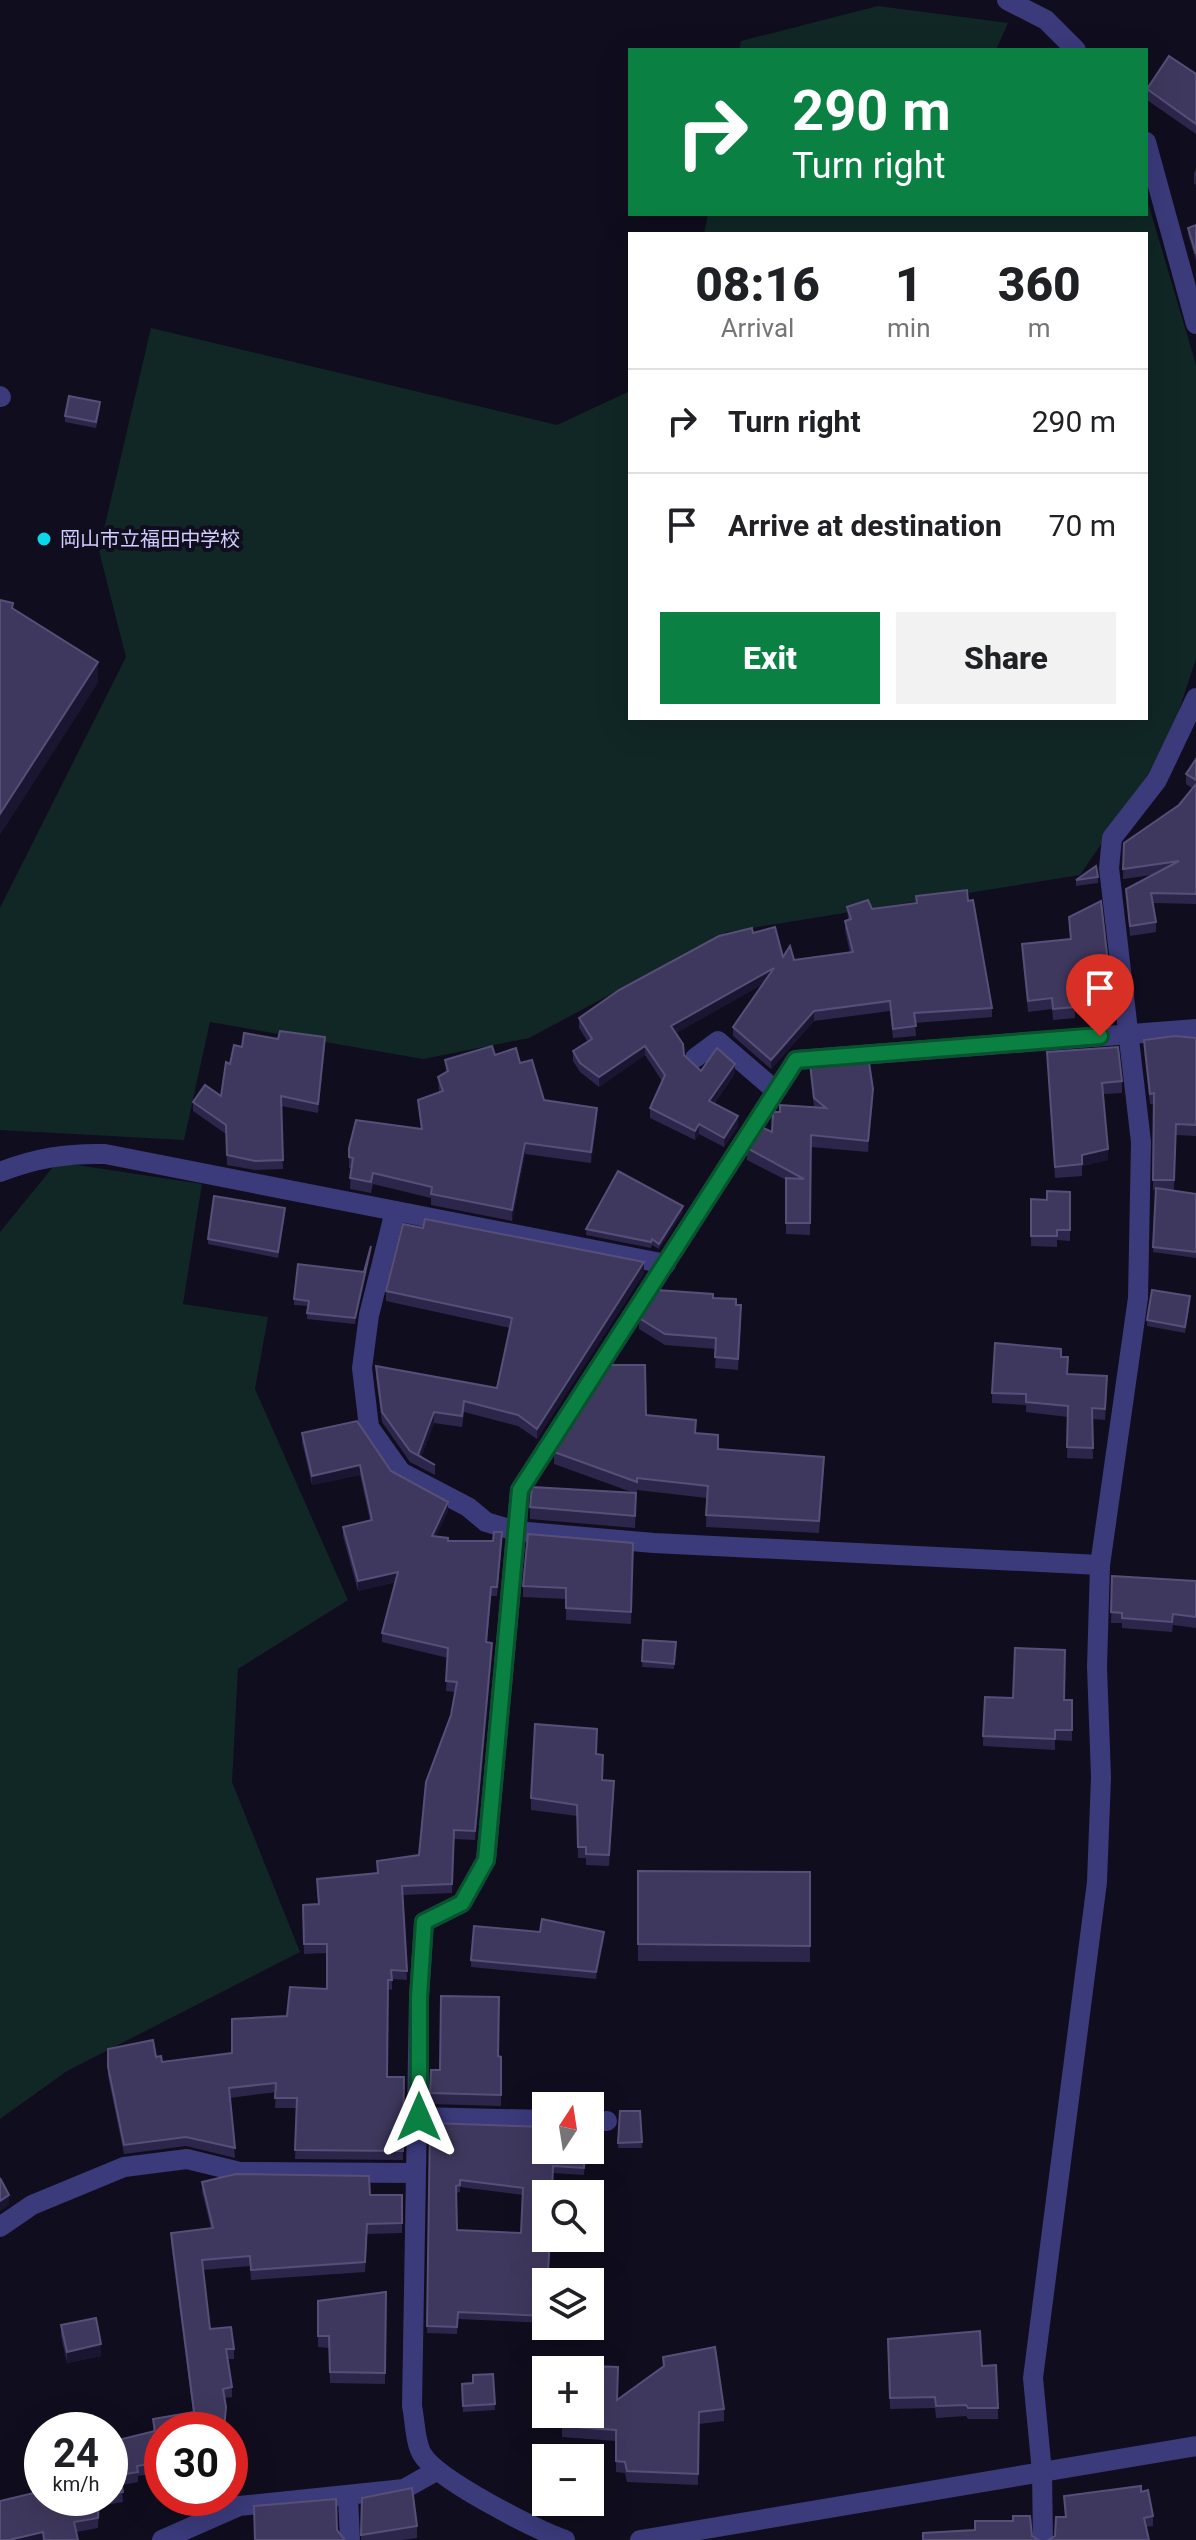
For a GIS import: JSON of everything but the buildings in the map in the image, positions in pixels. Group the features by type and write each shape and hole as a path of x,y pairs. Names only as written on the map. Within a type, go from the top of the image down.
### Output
{"street":[{"path":"1007,0 1046,20 1074,48"},
{"path":"1148,149 1196,324"},
{"path":"1043,2540 1042,2472 1033,2378 1097,1882 1101,1777 1097,1667 1100,1565 1138,1298 1141,1142 1131,1033 1109,868 1112,838 1157,780 1196,698"},
{"path":"565,2540 541,2532 436,2471 421,2453 412,2406 419,1997 424,1922 462,1903 486,1860 520,1490 796,1060 1196,1029"},
{"path":"695,1058 718,1041 776,1091"},
{"path":"0,1172 30,1160 66,1153 105,1154 666,1264"},
{"path":"395,1211 369,1315 362,1368 369,1427 401,1472 468,1507 486,1522 516,1531 654,1543 1100,1565"},
{"path":"419,2117 532,2120"},
{"path":"0,2227 32,2205 124,2167 187,2159 240,2172 415,2173"},
{"path":"640,2540 1196,2446"},
{"path":"162,2540 239,2506 404,2489 436,2471"},
{"path":"348,2497 350,2540"}],"green space":[{"path":"878,6 1008,23 997,48 739,48 741,41"},
{"path":"1148,203 1196,365 1196,659 1166,749 1080,875 727,932 529,1038 423,1059 210,1022 184,1140 0,1130 0,908 126,657 99,551 151,328 557,425 628,392 628,720 1148,720 1148,232 704,232 708,216 1148,216"},
{"path":"57,1162 202,1184 183,1304 268,1317 255,1389 348,1600 238,1669 232,1782 300,1952 67,2071 0,2119 0,1232"}],"place":[{"name":"岡山市立福田中学校","path":"44,539"}],"route":[{"path":"419,2117 419,1997 424,1922 462,1903 486,1860 520,1490 796,1060 1100,1036"}]}
